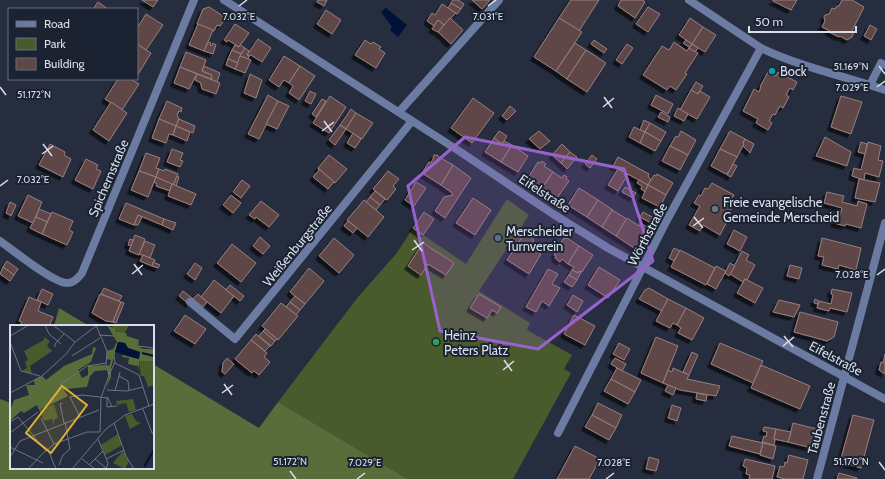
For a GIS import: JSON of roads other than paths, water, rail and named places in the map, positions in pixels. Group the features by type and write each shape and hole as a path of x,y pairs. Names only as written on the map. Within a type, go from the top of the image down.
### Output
{"street":[{"name":"Spichernstraße","path":"0,241 38,269 61,282 74,282 82,273 194,0"},
{"name":"Eifelstraße","path":"224,0 608,248 642,268 885,399"},
{"path":"399,112 498,0"},
{"path":"689,0 761,48 812,68 885,90"},
{"name":"Wörthstraße","path":"558,433 642,268 761,48"},
{"path":"870,85 884,62"},
{"name":"Weißenburgstraße","path":"190,302 235,339 412,121"},
{"name":"Taubenstraße","path":"817,479 885,223"}],"water":[{"path":"386,8 407,25 398,37 390,30 392,27 381,12"}],"place":[{"name":"Bock","path":"772,71"},
{"name":"Freie evangelische Gemeinde Merscheid","path":"715,209"},
{"name":"Merscheider Turnverein","path":"498,238"},
{"name":"Heinz Peters Platz","path":"436,342"}]}
